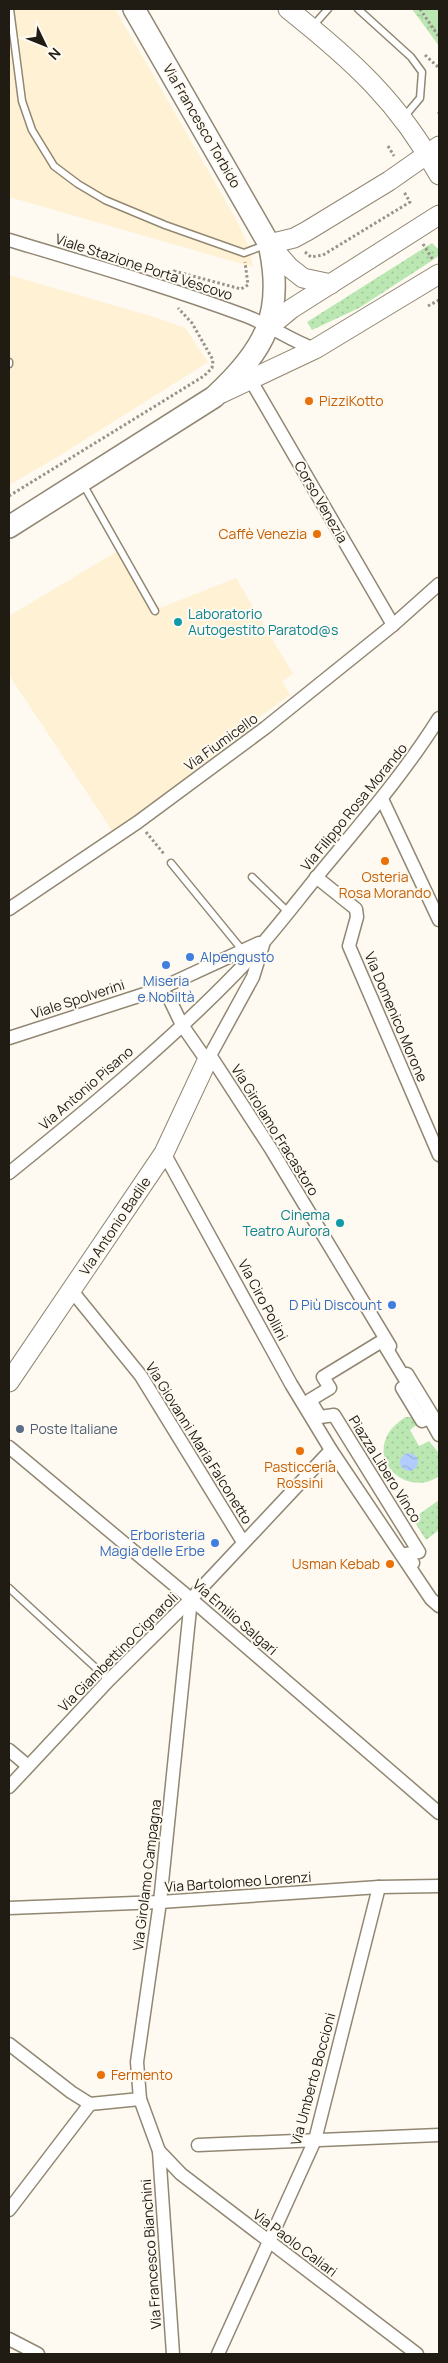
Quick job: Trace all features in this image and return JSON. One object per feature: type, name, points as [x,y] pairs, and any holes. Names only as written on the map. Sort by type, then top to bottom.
[{"type":"main road","name":"Via Francesco Torbido","points":[[134,9],[269,244],[303,278],[331,284]]},
{"type":"main road","points":[[269,244],[294,238],[436,163],[403,118],[369,78],[288,9]]},
{"type":"main road","points":[[214,397],[252,358],[269,327],[291,309],[439,215]]},
{"type":"main road","name":"Via Francesco Torbido","points":[[269,244],[275,272],[275,286],[269,327]]},
{"type":"main road","points":[[9,527],[214,397],[315,349],[439,274]]},
{"type":"main road","name":"Via Antonio Badile","points":[[9,1382],[164,1153],[208,1058]]},
{"type":"street","name":"Viale Stazione Porta Vescovo","points":[[9,240],[170,288],[250,317],[269,327]]},
{"type":"street","points":[[250,379],[269,327],[302,345],[315,349]]},
{"type":"street","name":"Corso Venezia","points":[[250,379],[392,625]]},
{"type":"street","name":"Via Fiumicello","points":[[9,909],[141,825],[266,728],[439,584]]},
{"type":"street","name":"Via Filippo Rosa Morando","points":[[182,1025],[237,972],[289,913],[316,877],[382,799],[422,745],[439,718]]},
{"type":"street","points":[[382,799],[439,920]]},
{"type":"street","name":"Via Domenico Morone","points":[[316,877],[356,909],[357,917],[349,946],[439,1155]]},
{"type":"street","name":"Via Filippo Rosa Morando","points":[[157,990],[264,941]]},
{"type":"street","name":"Via Filippo Rosa Morando","points":[[208,1058],[253,977],[264,941]]},
{"type":"street","points":[[157,990],[169,998],[182,1025],[208,1058]]},
{"type":"street","name":"Viale Spolverini","points":[[9,1038],[157,990]]},
{"type":"street","name":"Via Antonio Pisano","points":[[9,1174],[182,1025]]},
{"type":"street","name":"Via Girolamo Fracastoro","points":[[208,1058],[271,1149],[439,1426]]},
{"type":"street","name":"Via Ciro Pollini","points":[[164,1153],[291,1384],[331,1450]]},
{"type":"street","name":"Via Giovanni Maria Falconetto","points":[[72,1291],[141,1376],[243,1542]]},
{"type":"street","name":"Piazza Libero Vinco","points":[[439,1435],[429,1417],[422,1421],[402,1388],[408,1384],[382,1341],[323,1377],[330,1388],[310,1400],[320,1417],[334,1415],[419,1552],[406,1554],[439,1599]]},
{"type":"street","name":"Via Emilio Salgari","points":[[9,1447],[191,1599],[439,1813]]},
{"type":"street","points":[[331,1450],[431,1599],[439,1606]]},
{"type":"street","name":"Via Giambettino Cignaroli","points":[[9,1787],[110,1680],[191,1599],[331,1450]]},
{"type":"street","name":"Via Girolamo Campagna","points":[[159,2151],[140,2099],[137,2062],[160,1902],[191,1599]]},
{"type":"street","points":[[9,1750],[28,1766]]},
{"type":"street","name":"Via Bartolomeo Lorenzi","points":[[9,1908],[160,1902],[379,1887],[439,1886]]},
{"type":"street","name":"Via Umberto Boccioni","points":[[218,2354],[315,2140],[379,1887]]},
{"type":"street","points":[[9,2044],[71,2092],[90,2104],[140,2099]]},
{"type":"street","points":[[9,2210],[90,2104]]},
{"type":"street","points":[[198,2145],[439,2135]]},
{"type":"street","name":"Via Paolo Caliari","points":[[159,2151],[181,2174],[417,2354]]},
{"type":"street","name":"Via Francesco Bianchini","points":[[159,2151],[173,2354]]},
{"type":"street","points":[[9,2338],[38,2354]]},
{"type":"lane","points":[[10,9],[22,101],[32,130],[54,166],[78,184],[105,200],[165,225],[244,253],[269,244]]},
{"type":"lane","points":[[311,28],[328,9]]},
{"type":"lane","points":[[358,9],[411,57],[422,72],[420,98],[403,118]]},
{"type":"lane","points":[[82,480],[155,611]]},
{"type":"lane","points":[[171,863],[243,951]]},
{"type":"lane","points":[[252,877],[289,913]]},
{"type":"lane","points":[[9,1588],[110,1680]]},
{"type":"path","points":[[420,9],[439,37]]},
{"type":"path","points":[[428,306],[439,300]]},
{"type":"path","points":[[9,496],[204,376],[212,368],[213,360],[192,323],[171,304]]},
{"type":"path","points":[[141,825],[171,863]]},
{"type":"shaded area","points":[[9,9],[115,9],[236,219],[249,247],[253,267],[9,197]]},
{"type":"shaded area","points":[[9,275],[154,317],[185,328],[208,362],[59,456],[9,485]]},
{"type":"shaded area","points":[[116,552],[160,608],[236,578],[293,674],[282,681],[290,695],[248,725],[254,732],[175,791],[113,832],[9,675],[9,616]]},
{"type":"green space","points":[[412,9],[439,9],[439,46]]},
{"type":"green space","points":[[432,243],[439,250],[438,256],[433,260],[359,308],[312,330],[307,322]]},
{"type":"green space","points":[[405,1417],[412,1417],[419,1423],[410,1430],[419,1446],[429,1441],[439,1453],[439,1476],[428,1482],[417,1483],[396,1475],[384,1457],[384,1446],[388,1434]]},
{"type":"green space","points":[[439,1500],[439,1530],[426,1540],[414,1521],[418,1515]]},
{"type":"water","points":[[409,1453],[415,1456],[418,1462],[415,1468],[409,1471],[403,1468],[400,1462],[403,1456]]},
{"type":"place","name":"PizziKotto","points":[[309,401]]},
{"type":"place","name":"Caffè Venezia","points":[[317,534]]},
{"type":"place","name":"Laboratorio Autogestito Paratod@s","points":[[178,622]]},
{"type":"place","name":"Osteria Rosa Morando","points":[[385,861]]},
{"type":"place","name":"Alpengusto","points":[[190,957]]},
{"type":"place","name":"Miseria e Nobiltà","points":[[166,965]]},
{"type":"place","name":"Cinema Teatro Aurora","points":[[340,1223]]},
{"type":"place","name":"D Più Discount","points":[[392,1305]]},
{"type":"place","name":"Poste Italiane","points":[[20,1429]]},
{"type":"place","name":"Pasticceria Rossini","points":[[300,1451]]},
{"type":"place","name":"Erboristeria Magia delle Erbe","points":[[215,1543]]},
{"type":"place","name":"Usman Kebab","points":[[390,1564]]},
{"type":"place","name":"Fermento","points":[[101,2075]]}]
